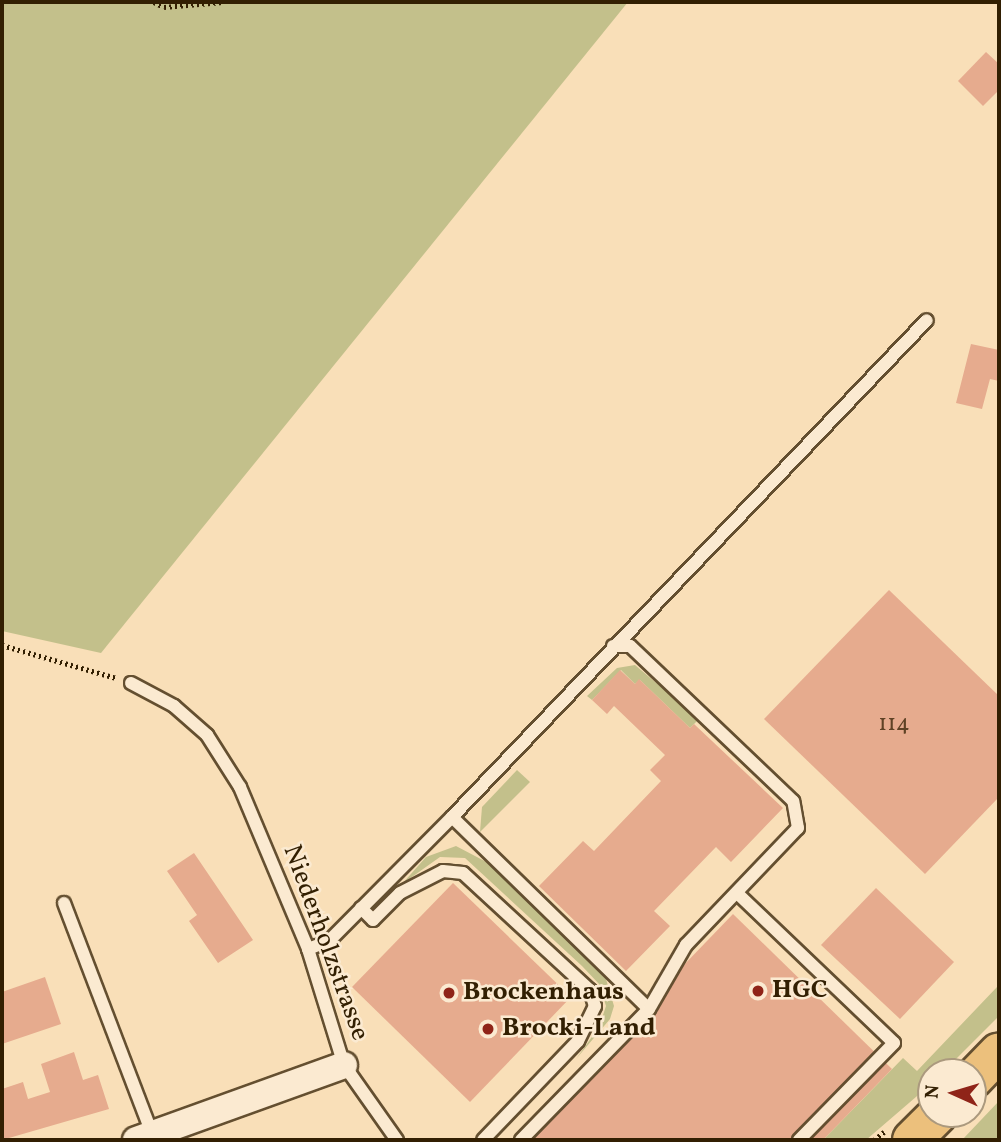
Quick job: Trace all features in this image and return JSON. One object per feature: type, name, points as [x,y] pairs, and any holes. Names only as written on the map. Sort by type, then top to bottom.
[{"type":"street","points":[[144,1137],[344,1065]]},
{"type":"lane","points":[[309,949],[328,942],[452,817],[928,320]]},
{"type":"lane","points":[[521,1140],[649,1009],[686,945],[792,837],[798,809],[630,646],[613,646]]},
{"type":"lane","name":"Niederholzstrasse","points":[[131,683],[174,706],[207,735],[240,787],[309,949],[344,1065],[397,1140]]},
{"type":"lane","points":[[452,817],[649,1009]]},
{"type":"lane","points":[[361,908],[373,920],[400,893],[443,871],[463,873],[590,990],[595,1006],[578,1041],[483,1140]]},
{"type":"lane","points":[[737,894],[894,1043],[799,1140]]},
{"type":"lane","points":[[64,903],[144,1137]]},
{"type":"path","points":[[154,2],[164,7],[223,2]]},
{"type":"path","points":[[2,645],[131,683]]},
{"type":"shaded area","points":[[2,2],[628,2],[101,653],[2,631]]},
{"type":"shaded area","points":[[635,665],[699,719],[690,728],[640,680],[635,684],[621,670],[592,700],[587,696],[617,668]]},
{"type":"shaded area","points":[[517,770],[530,782],[480,832],[482,807]]},
{"type":"shaded area","points":[[456,846],[494,866],[606,979],[614,1006],[610,1019],[576,1059],[599,1027],[606,1006],[599,984],[582,966],[465,858],[440,857],[402,884],[426,857]]},
{"type":"shaded area","points":[[997,987],[999,1016],[957,1058],[929,1058]]},
{"type":"shaded area","points":[[903,1058],[917,1071],[917,1096],[866,1140],[823,1140]]},
{"type":"shaded area","points":[[999,1101],[999,1140],[962,1140],[973,1128],[987,1128],[987,1114]]},
{"type":"building","points":[[986,52],[999,64],[999,90],[983,106],[958,81]]},
{"type":"building","points":[[971,344],[999,350],[999,381],[990,379],[982,409],[956,403]]},
{"type":"building","points":[[889,590],[999,696],[999,797],[925,874],[764,719]]},
{"type":"building","points":[[620,670],[635,684],[639,679],[690,728],[694,724],[783,808],[731,862],[716,847],[654,911],[670,926],[626,971],[539,886],[583,841],[594,851],[661,781],[650,770],[665,755],[614,706],[607,714],[592,700]]},
{"type":"building","points":[[194,853],[253,940],[218,963],[189,921],[197,915],[167,871]]},
{"type":"building","name":"Brockenhaus","points":[[453,883],[571,997],[470,1102],[352,987]]},
{"type":"building","points":[[876,888],[954,962],[900,1019],[821,945]]},
{"type":"building","name":"HGC","points":[[733,914],[892,1069],[823,1140],[528,1140],[521,1134]]},
{"type":"building","points":[[45,977],[61,1024],[2,1044],[2,992]]},
{"type":"building","points":[[74,1052],[83,1080],[98,1075],[109,1109],[2,1140],[2,1089],[23,1082],[28,1099],[50,1092],[41,1064]]},
{"type":"place","name":"HGC","points":[[758,991]]},
{"type":"place","name":"Brockenhaus","points":[[449,993]]},
{"type":"place","name":"Brocki-Land","points":[[488,1029]]}]
